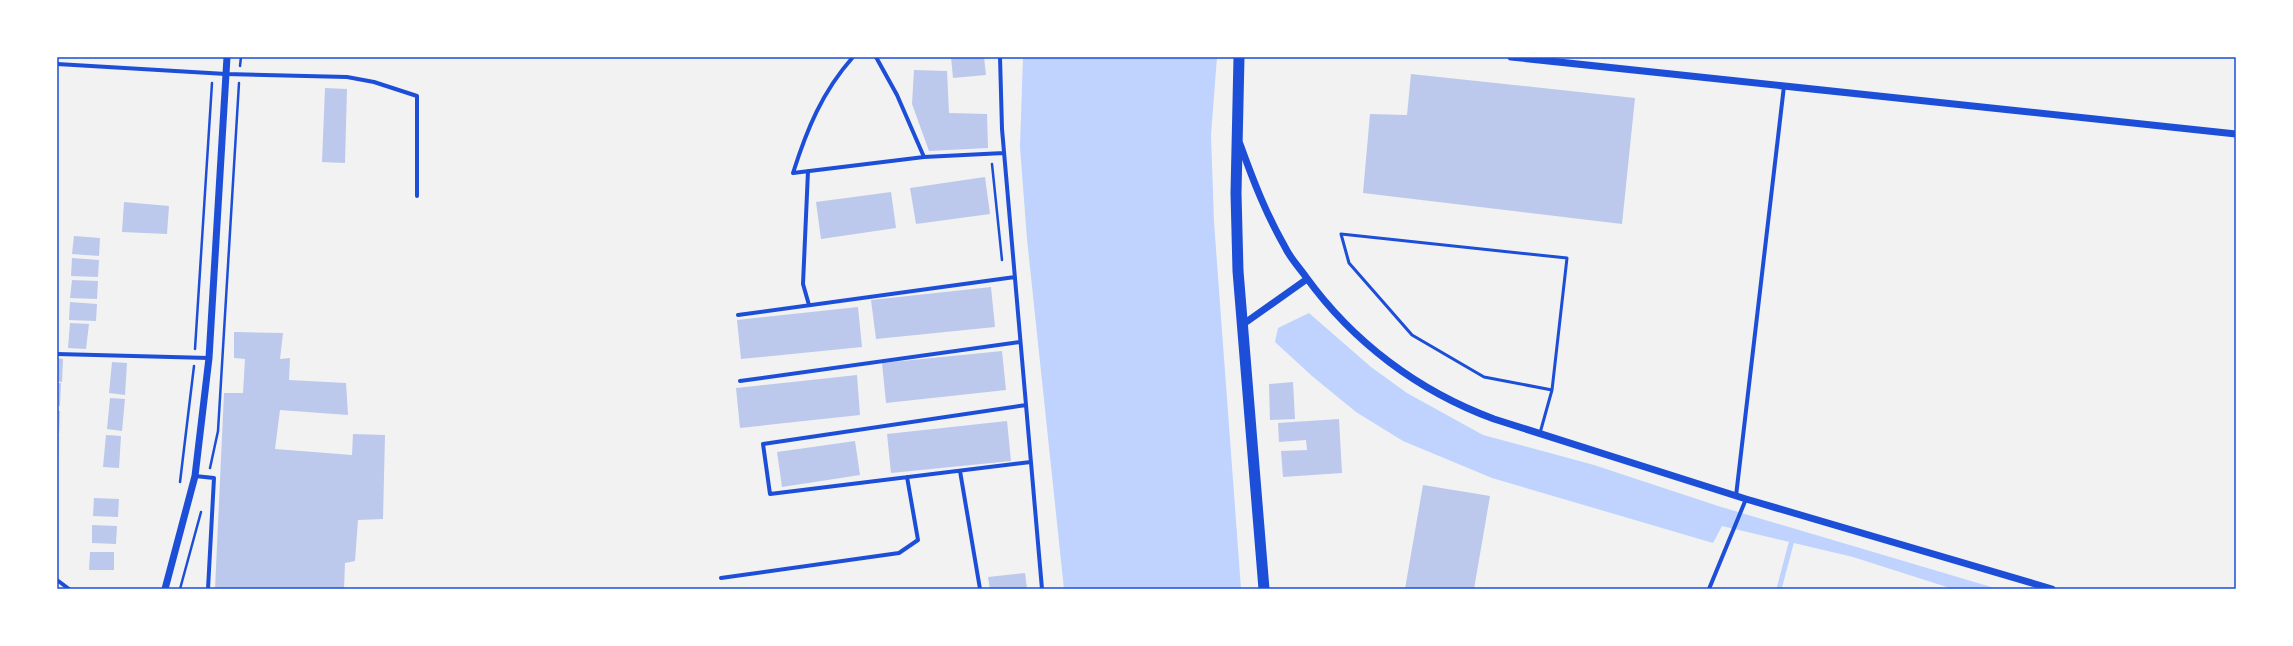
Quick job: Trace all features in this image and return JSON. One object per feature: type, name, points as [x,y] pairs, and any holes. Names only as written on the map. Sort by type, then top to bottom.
[{"type":"highway","points":[[1239,57],[1237,241],[1242,324],[1264,589]]},
{"type":"street","points":[[165,589],[195,476],[209,358],[227,57]]},
{"type":"street","points":[[853,57],[834,79],[807,129],[793,173],[924,157],[1004,153]]},
{"type":"street","points":[[876,57],[898,95],[924,157]]},
{"type":"street","points":[[1000,57],[1004,153],[1042,589]]},
{"type":"street","points":[[1511,57],[2236,134]]},
{"type":"street","points":[[57,64],[226,74],[346,77],[374,82],[417,96],[417,196]]},
{"type":"street","points":[[1736,496],[1784,86]]},
{"type":"street","points":[[1237,136],[1263,206],[1285,249],[1326,305],[1382,358],[1422,384],[1475,412],[1746,500],[2052,589]]},
{"type":"street","points":[[808,171],[803,284],[809,305]]},
{"type":"street","points":[[738,315],[1015,277]]},
{"type":"street","points":[[1242,324],[1308,280]]},
{"type":"street","points":[[740,381],[1020,342]]},
{"type":"street","points":[[57,354],[209,358]]},
{"type":"street","points":[[1026,405],[763,444],[770,494],[1031,462]]},
{"type":"street","points":[[960,471],[980,589]]},
{"type":"street","points":[[195,476],[214,478],[208,589]]},
{"type":"street","points":[[721,578],[899,553],[918,540],[907,477]]},
{"type":"street","points":[[1710,589],[1746,500]]},
{"type":"street","points":[[57,580],[69,589]]},
{"type":"lane","points":[[1540,433],[1552,390],[1567,258],[1341,234],[1349,263],[1412,335],[1484,377],[1552,390]]},
{"type":"path","points":[[179,484],[195,358],[213,73]]},
{"type":"water","points":[[1023,57],[1217,57],[1211,135],[1214,222],[1241,589],[1064,589],[1027,239],[1020,147]]},
{"type":"water","points":[[1309,313],[1371,367],[1407,393],[1483,435],[1594,465],[1718,506],[1998,589],[1953,589],[1853,557],[1722,526],[1713,543],[1492,478],[1403,441],[1356,412],[1312,376],[1275,342],[1278,328]]},
{"type":"building","points":[[951,57],[984,57],[986,75],[953,78]]},
{"type":"building","points":[[914,70],[947,71],[949,113],[987,114],[988,148],[929,151],[912,104]]},
{"type":"building","points":[[1411,74],[1635,98],[1622,224],[1363,193],[1370,114],[1407,115]]},
{"type":"building","points":[[325,88],[347,89],[345,163],[322,162]]},
{"type":"building","points":[[985,177],[990,214],[916,224],[910,188]]},
{"type":"building","points":[[891,192],[896,228],[821,239],[816,202]]},
{"type":"building","points":[[124,202],[169,206],[167,234],[122,232]]},
{"type":"building","points":[[74,236],[100,238],[99,256],[72,254]]},
{"type":"building","points":[[72,258],[99,260],[98,277],[71,276]]},
{"type":"building","points":[[72,280],[98,281],[97,299],[70,298]]},
{"type":"building","points":[[991,287],[995,327],[876,339],[871,300]]},
{"type":"building","points":[[70,302],[97,304],[96,321],[69,320]]},
{"type":"building","points":[[858,307],[862,347],[741,359],[737,320]]},
{"type":"building","points":[[70,323],[89,324],[86,349],[68,348]]},
{"type":"building","points":[[234,332],[283,333],[280,359],[290,358],[289,380],[346,383],[348,415],[280,410],[275,449],[352,455],[353,434],[385,435],[383,519],[358,520],[355,561],[345,563],[344,589],[215,589],[224,393],[243,393],[245,359],[234,358]]},
{"type":"building","points":[[1002,351],[1006,390],[886,403],[882,363]]},
{"type":"building","points":[[57,358],[63,359],[62,382],[57,381]]},
{"type":"building","points":[[112,362],[127,363],[125,395],[109,393]]},
{"type":"building","points":[[857,375],[860,415],[740,428],[736,388]]},
{"type":"building","points":[[1293,382],[1295,419],[1270,420],[1269,384]]},
{"type":"building","points":[[57,383],[61,383],[60,406],[57,406]]},
{"type":"building","points":[[110,398],[125,399],[122,431],[107,429]]},
{"type":"building","points":[[57,411],[60,411],[59,434],[57,434]]},
{"type":"building","points":[[1339,419],[1342,473],[1283,477],[1281,451],[1307,450],[1306,440],[1279,442],[1278,423]]},
{"type":"building","points":[[1007,421],[1011,461],[891,473],[887,434]]},
{"type":"building","points":[[106,435],[121,436],[119,468],[103,467]]},
{"type":"building","points":[[57,436],[59,436],[58,460],[57,460]]},
{"type":"building","points":[[855,441],[860,475],[782,487],[777,452]]},
{"type":"building","points":[[1423,485],[1490,496],[1474,589],[1405,589]]},
{"type":"building","points":[[94,498],[119,499],[118,517],[93,516]]},
{"type":"building","points":[[92,525],[117,526],[116,544],[92,543]]},
{"type":"building","points":[[90,552],[114,552],[114,570],[89,570]]},
{"type":"building","points":[[1025,573],[1027,589],[990,589],[988,577]]},
{"type":"waterway","points":[[1779,589],[1793,536]]}]
